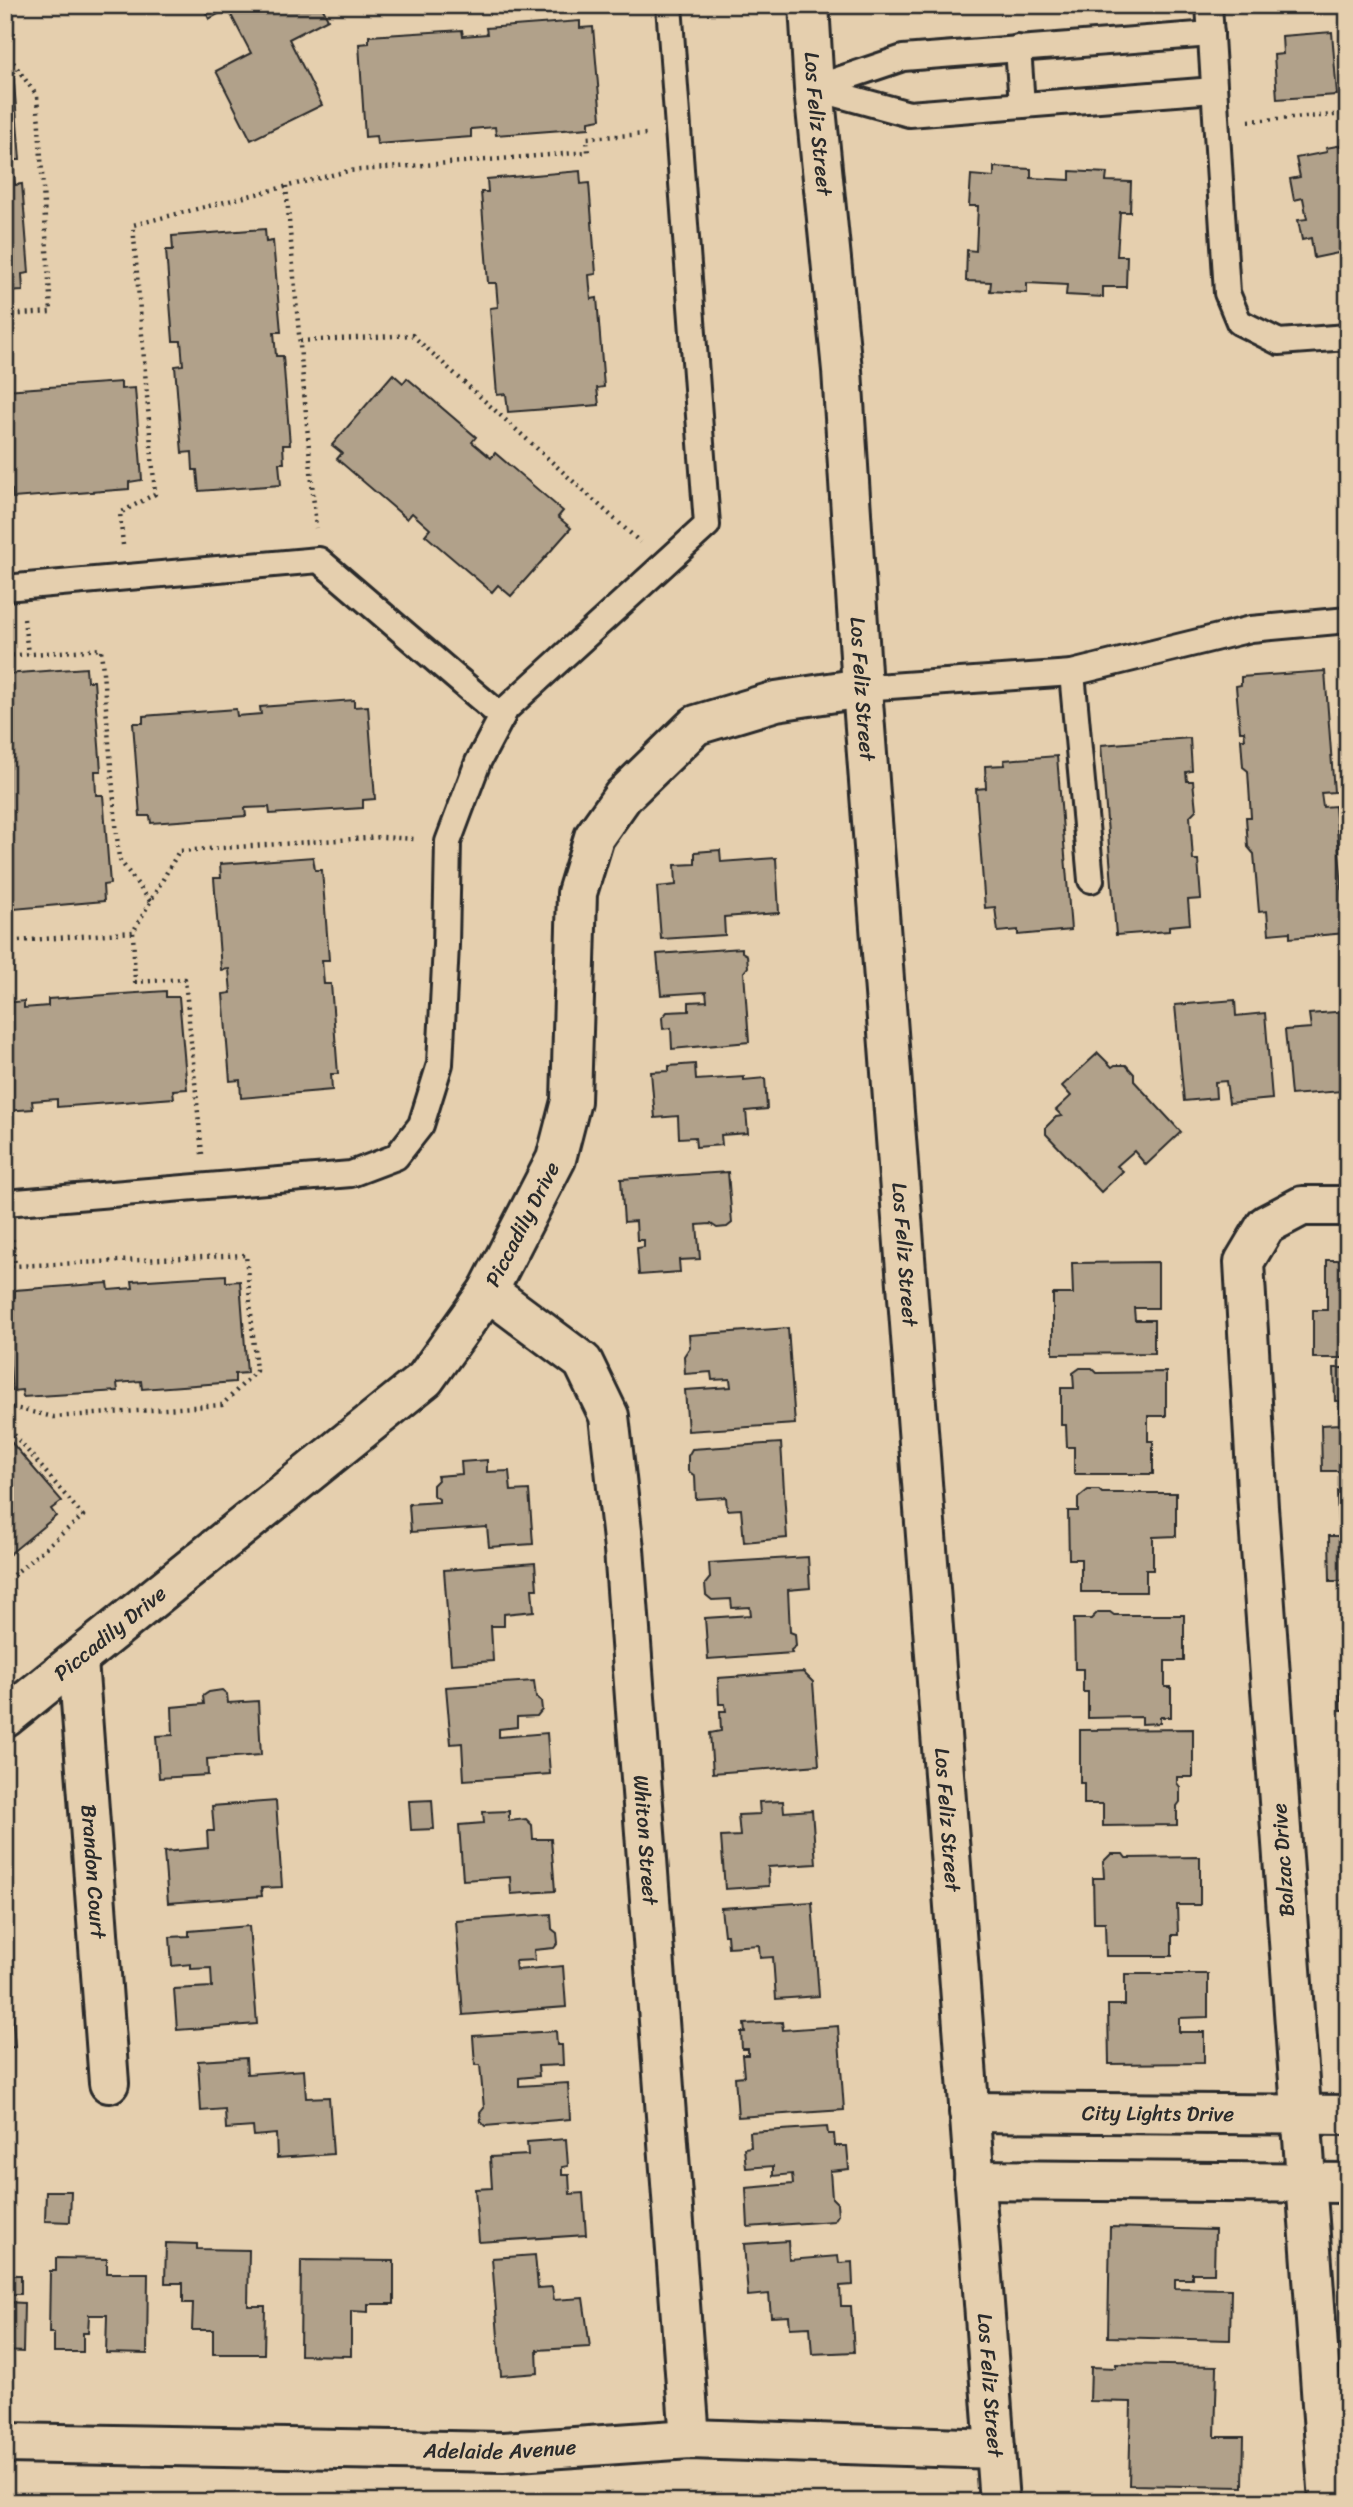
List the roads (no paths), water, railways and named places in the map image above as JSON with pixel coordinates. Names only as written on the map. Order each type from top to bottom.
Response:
[{"type":"street","name":"Los Feliz Street","points":[[809,5],[814,88],[842,370],[862,688],[999,2502]]},
{"type":"street","name":"Piccadily Drive","points":[[5,1718],[425,1379],[488,1292],[556,1158],[571,1101],[576,893],[594,837],[623,796],[696,725],[776,701],[862,688]]},
{"type":"street","name":"Balzac Drive","points":[[1329,2502],[1259,1521],[1244,1262],[1266,1225],[1302,1206],[1348,1206]]},
{"type":"street","name":"Whiton Street","points":[[488,1292],[583,1362],[609,1416],[624,1549],[690,2439]]},
{"type":"street","name":"Brandon Court","points":[[78,1660],[109,2083]]},
{"type":"street","name":"City Lights Drive","points":[[969,2112],[1348,2115]]},
{"type":"street","points":[[974,2180],[1348,2183]]},
{"type":"street","name":"Adelaide Avenue","points":[[5,2444],[503,2452],[690,2439],[996,2449]]},
{"type":"lane","points":[[5,1203],[351,1174],[396,1157],[421,1125],[440,1064],[448,842],[478,762],[506,709],[707,525],[669,5]]},
{"type":"lane","points":[[1209,5],[1227,293],[1240,322],[1279,342],[1348,337]]},
{"type":"lane","points":[[814,88],[903,58],[1211,34]]},
{"type":"lane","points":[[1018,48],[1022,105]]},
{"type":"lane","points":[[814,88],[909,114],[1214,90]]},
{"type":"lane","points":[[5,588],[319,560],[502,717]]},
{"type":"lane","points":[[862,688],[1072,673],[1251,629],[1348,620]]},
{"type":"lane","points":[[1072,673],[1091,880]]}]
